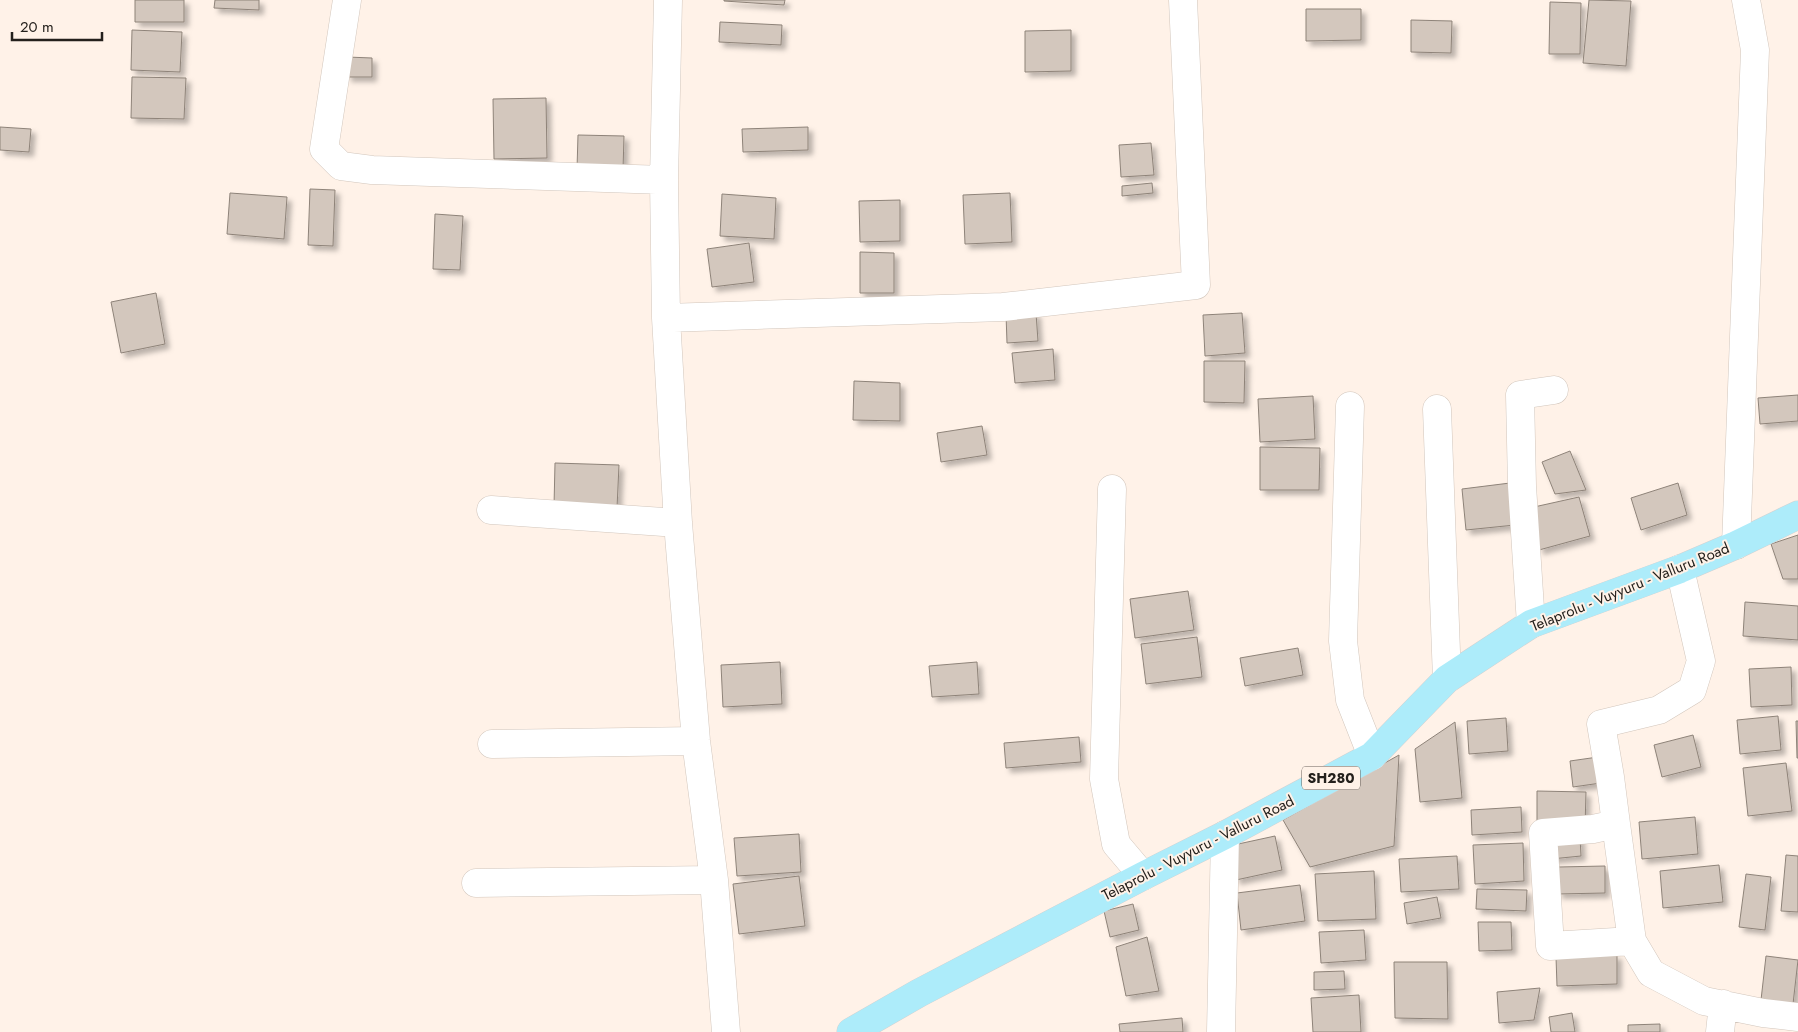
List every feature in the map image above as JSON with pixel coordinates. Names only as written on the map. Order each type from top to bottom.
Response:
[{"type":"main road","name":"Telaprolu - Vuyyuru - Valluru Road","points":[[851,1032],[920,993],[1226,835],[1372,756],[1447,679],[1531,624],[1680,569],[1798,515]]},
{"type":"street","points":[[347,0],[324,149],[341,166],[372,170],[664,180]]},
{"type":"street","points":[[668,0],[664,180],[666,318],[678,523],[696,741],[714,880],[726,1032]]},
{"type":"street","points":[[666,318],[1003,307],[1196,285],[1183,0]]},
{"type":"street","points":[[1736,545],[1755,50],[1746,0]]},
{"type":"street","points":[[1531,624],[1522,486],[1520,395],[1554,390]]},
{"type":"street","points":[[1350,406],[1342,641],[1350,700],[1372,756]]},
{"type":"street","points":[[1437,409],[1447,679]]},
{"type":"street","points":[[1112,489],[1104,779],[1116,844],[1144,876]]},
{"type":"street","points":[[492,510],[678,523]]},
{"type":"street","points":[[1680,569],[1701,661],[1692,690],[1659,710],[1601,724],[1632,941],[1651,973],[1704,1000],[1763,1013],[1798,1017]]},
{"type":"street","points":[[492,744],[696,741]]},
{"type":"street","points":[[1616,824],[1593,829],[1543,833],[1550,946],[1632,941]]},
{"type":"street","points":[[1221,1032],[1226,835]]},
{"type":"street","points":[[476,883],[714,880]]},
{"type":"street","points":[[1720,1032],[1723,1004]]},
{"type":"building","points":[[135,0],[184,0],[184,22],[135,22]]},
{"type":"building","points":[[215,0],[259,0],[259,10],[214,8]]},
{"type":"building","points":[[724,0],[785,0],[784,5]]},
{"type":"building","points":[[1589,0],[1631,1],[1626,66],[1583,63]]},
{"type":"building","points":[[1550,2],[1581,3],[1580,54],[1549,54]]},
{"type":"building","points":[[1306,9],[1361,9],[1361,40],[1306,41]]},
{"type":"building","points":[[1411,20],[1452,21],[1451,53],[1411,52]]},
{"type":"building","points":[[720,22],[782,25],[781,45],[719,42]]},
{"type":"building","points":[[132,30],[182,32],[180,72],[131,70]]},
{"type":"building","points":[[1071,30],[1071,71],[1025,72],[1025,31]]},
{"type":"building","points":[[347,57],[372,58],[372,77],[347,77]]},
{"type":"building","points":[[132,77],[186,78],[184,119],[131,118]]},
{"type":"building","points":[[546,98],[547,158],[494,159],[493,99]]},
{"type":"building","points":[[0,127],[31,129],[29,152],[0,150]]},
{"type":"building","points":[[808,127],[808,150],[743,152],[742,129]]},
{"type":"building","points":[[578,135],[624,136],[623,170],[577,169]]},
{"type":"building","points":[[1151,143],[1154,175],[1121,177],[1119,145]]},
{"type":"building","points":[[1152,183],[1153,193],[1122,196],[1122,186]]},
{"type":"building","points":[[310,189],[335,190],[333,246],[308,245]]},
{"type":"building","points":[[230,193],[287,197],[284,239],[227,234]]},
{"type":"building","points":[[1010,193],[1012,242],[965,244],[963,195]]},
{"type":"building","points":[[722,194],[776,198],[774,239],[720,236]]},
{"type":"building","points":[[900,200],[900,241],[860,242],[859,201]]},
{"type":"building","points":[[435,214],[463,216],[460,270],[433,269]]},
{"type":"building","points":[[749,243],[754,282],[712,287],[707,249]]},
{"type":"building","points":[[860,252],[894,253],[894,293],[860,293]]},
{"type":"building","points":[[156,293],[165,344],[121,353],[111,302]]},
{"type":"building","points":[[1036,313],[1038,341],[1007,343],[1006,314]]},
{"type":"building","points":[[1242,313],[1245,353],[1205,356],[1203,315]]},
{"type":"building","points":[[1053,349],[1055,380],[1015,383],[1012,353]]},
{"type":"building","points":[[1204,361],[1245,361],[1244,403],[1204,402]]},
{"type":"building","points":[[854,381],[900,383],[900,421],[853,420]]},
{"type":"building","points":[[1798,395],[1798,421],[1760,424],[1758,398]]},
{"type":"building","points":[[1313,396],[1315,439],[1260,442],[1258,399]]},
{"type":"building","points":[[982,426],[987,455],[941,462],[937,433]]},
{"type":"building","points":[[1260,447],[1320,448],[1319,490],[1260,490]]},
{"type":"building","points":[[1570,451],[1586,490],[1555,494],[1542,462]]},
{"type":"building","points":[[555,463],[619,465],[617,508],[554,506]]},
{"type":"building","points":[[1510,483],[1515,525],[1466,530],[1462,489]]},
{"type":"building","points":[[1678,483],[1687,515],[1641,530],[1631,498]]},
{"type":"building","points":[[1579,497],[1590,536],[1539,550],[1534,507]]},
{"type":"building","points":[[1798,535],[1798,579],[1783,579],[1771,544]]},
{"type":"building","points":[[1188,591],[1194,630],[1135,638],[1130,599]]},
{"type":"building","points":[[1745,602],[1798,606],[1798,640],[1743,636]]},
{"type":"building","points":[[1197,637],[1202,677],[1146,684],[1141,644]]},
{"type":"building","points":[[1298,648],[1303,675],[1245,686],[1240,658]]},
{"type":"building","points":[[780,662],[782,704],[723,707],[721,665]]},
{"type":"building","points":[[977,662],[979,694],[932,697],[929,666]]},
{"type":"building","points":[[1791,667],[1792,705],[1751,707],[1749,669]]},
{"type":"building","points":[[1778,716],[1781,750],[1740,754],[1737,720]]},
{"type":"building","points":[[1506,718],[1508,751],[1469,754],[1467,721]]},
{"type":"building","points":[[1796,721],[1798,721],[1798,758],[1797,758]]},
{"type":"building","points":[[1455,722],[1462,798],[1420,802],[1415,749]]},
{"type":"building","points":[[1693,735],[1701,767],[1662,777],[1654,745]]},
{"type":"building","points":[[1079,737],[1081,762],[1006,768],[1004,743]]},
{"type":"building","points":[[1399,755],[1394,846],[1310,867],[1283,820]]},
{"type":"building","points":[[1598,757],[1601,783],[1573,787],[1570,761]]},
{"type":"building","points":[[1786,763],[1792,811],[1748,816],[1743,768]]},
{"type":"building","points":[[1537,791],[1586,792],[1585,828],[1537,827]]},
{"type":"building","points":[[1521,807],[1522,832],[1472,835],[1471,810]]},
{"type":"building","points":[[1695,817],[1698,854],[1642,859],[1639,822]]},
{"type":"building","points":[[799,834],[801,872],[737,876],[734,838]]},
{"type":"building","points":[[1275,836],[1282,870],[1236,880],[1229,846]]},
{"type":"building","points":[[1580,837],[1581,856],[1551,859],[1550,840]]},
{"type":"building","points":[[1523,843],[1524,881],[1475,884],[1473,845]]},
{"type":"building","points":[[1786,855],[1798,856],[1798,912],[1781,911]]},
{"type":"building","points":[[1457,856],[1459,889],[1401,892],[1399,859]]},
{"type":"building","points":[[1719,865],[1723,902],[1663,908],[1660,871]]},
{"type":"building","points":[[1605,866],[1605,893],[1558,894],[1558,867]]},
{"type":"building","points":[[1374,871],[1376,919],[1318,921],[1315,874]]},
{"type":"building","points":[[1746,874],[1771,877],[1765,930],[1739,927]]},
{"type":"building","points":[[799,876],[805,926],[739,934],[733,884]]},
{"type":"building","points":[[1300,885],[1305,921],[1241,930],[1237,893]]},
{"type":"building","points":[[1477,889],[1527,890],[1526,911],[1476,909]]},
{"type":"building","points":[[1437,897],[1441,918],[1407,924],[1404,903]]},
{"type":"building","points":[[1133,904],[1139,930],[1110,937],[1104,911]]},
{"type":"building","points":[[1478,922],[1511,922],[1512,950],[1479,951]]},
{"type":"building","points":[[1364,930],[1366,960],[1321,963],[1319,932]]},
{"type":"building","points":[[1147,937],[1159,991],[1126,996],[1116,947]]},
{"type":"building","points":[[1617,955],[1617,984],[1557,986],[1556,957]]},
{"type":"building","points":[[1766,956],[1798,960],[1793,1004],[1761,1000]]},
{"type":"building","points":[[1394,962],[1447,962],[1448,1019],[1395,1018]]},
{"type":"building","points":[[1344,971],[1345,989],[1314,990],[1314,972]]},
{"type":"building","points":[[1540,988],[1534,1020],[1499,1023],[1497,992]]},
{"type":"building","points":[[1359,995],[1361,1032],[1313,1032],[1311,998]]},
{"type":"building","points":[[1572,1013],[1575,1032],[1551,1032],[1549,1017]]},
{"type":"building","points":[[1182,1018],[1183,1032],[1120,1032],[1119,1024]]},
{"type":"building","points":[[1660,1024],[1660,1032],[1628,1032],[1628,1025]]}]
